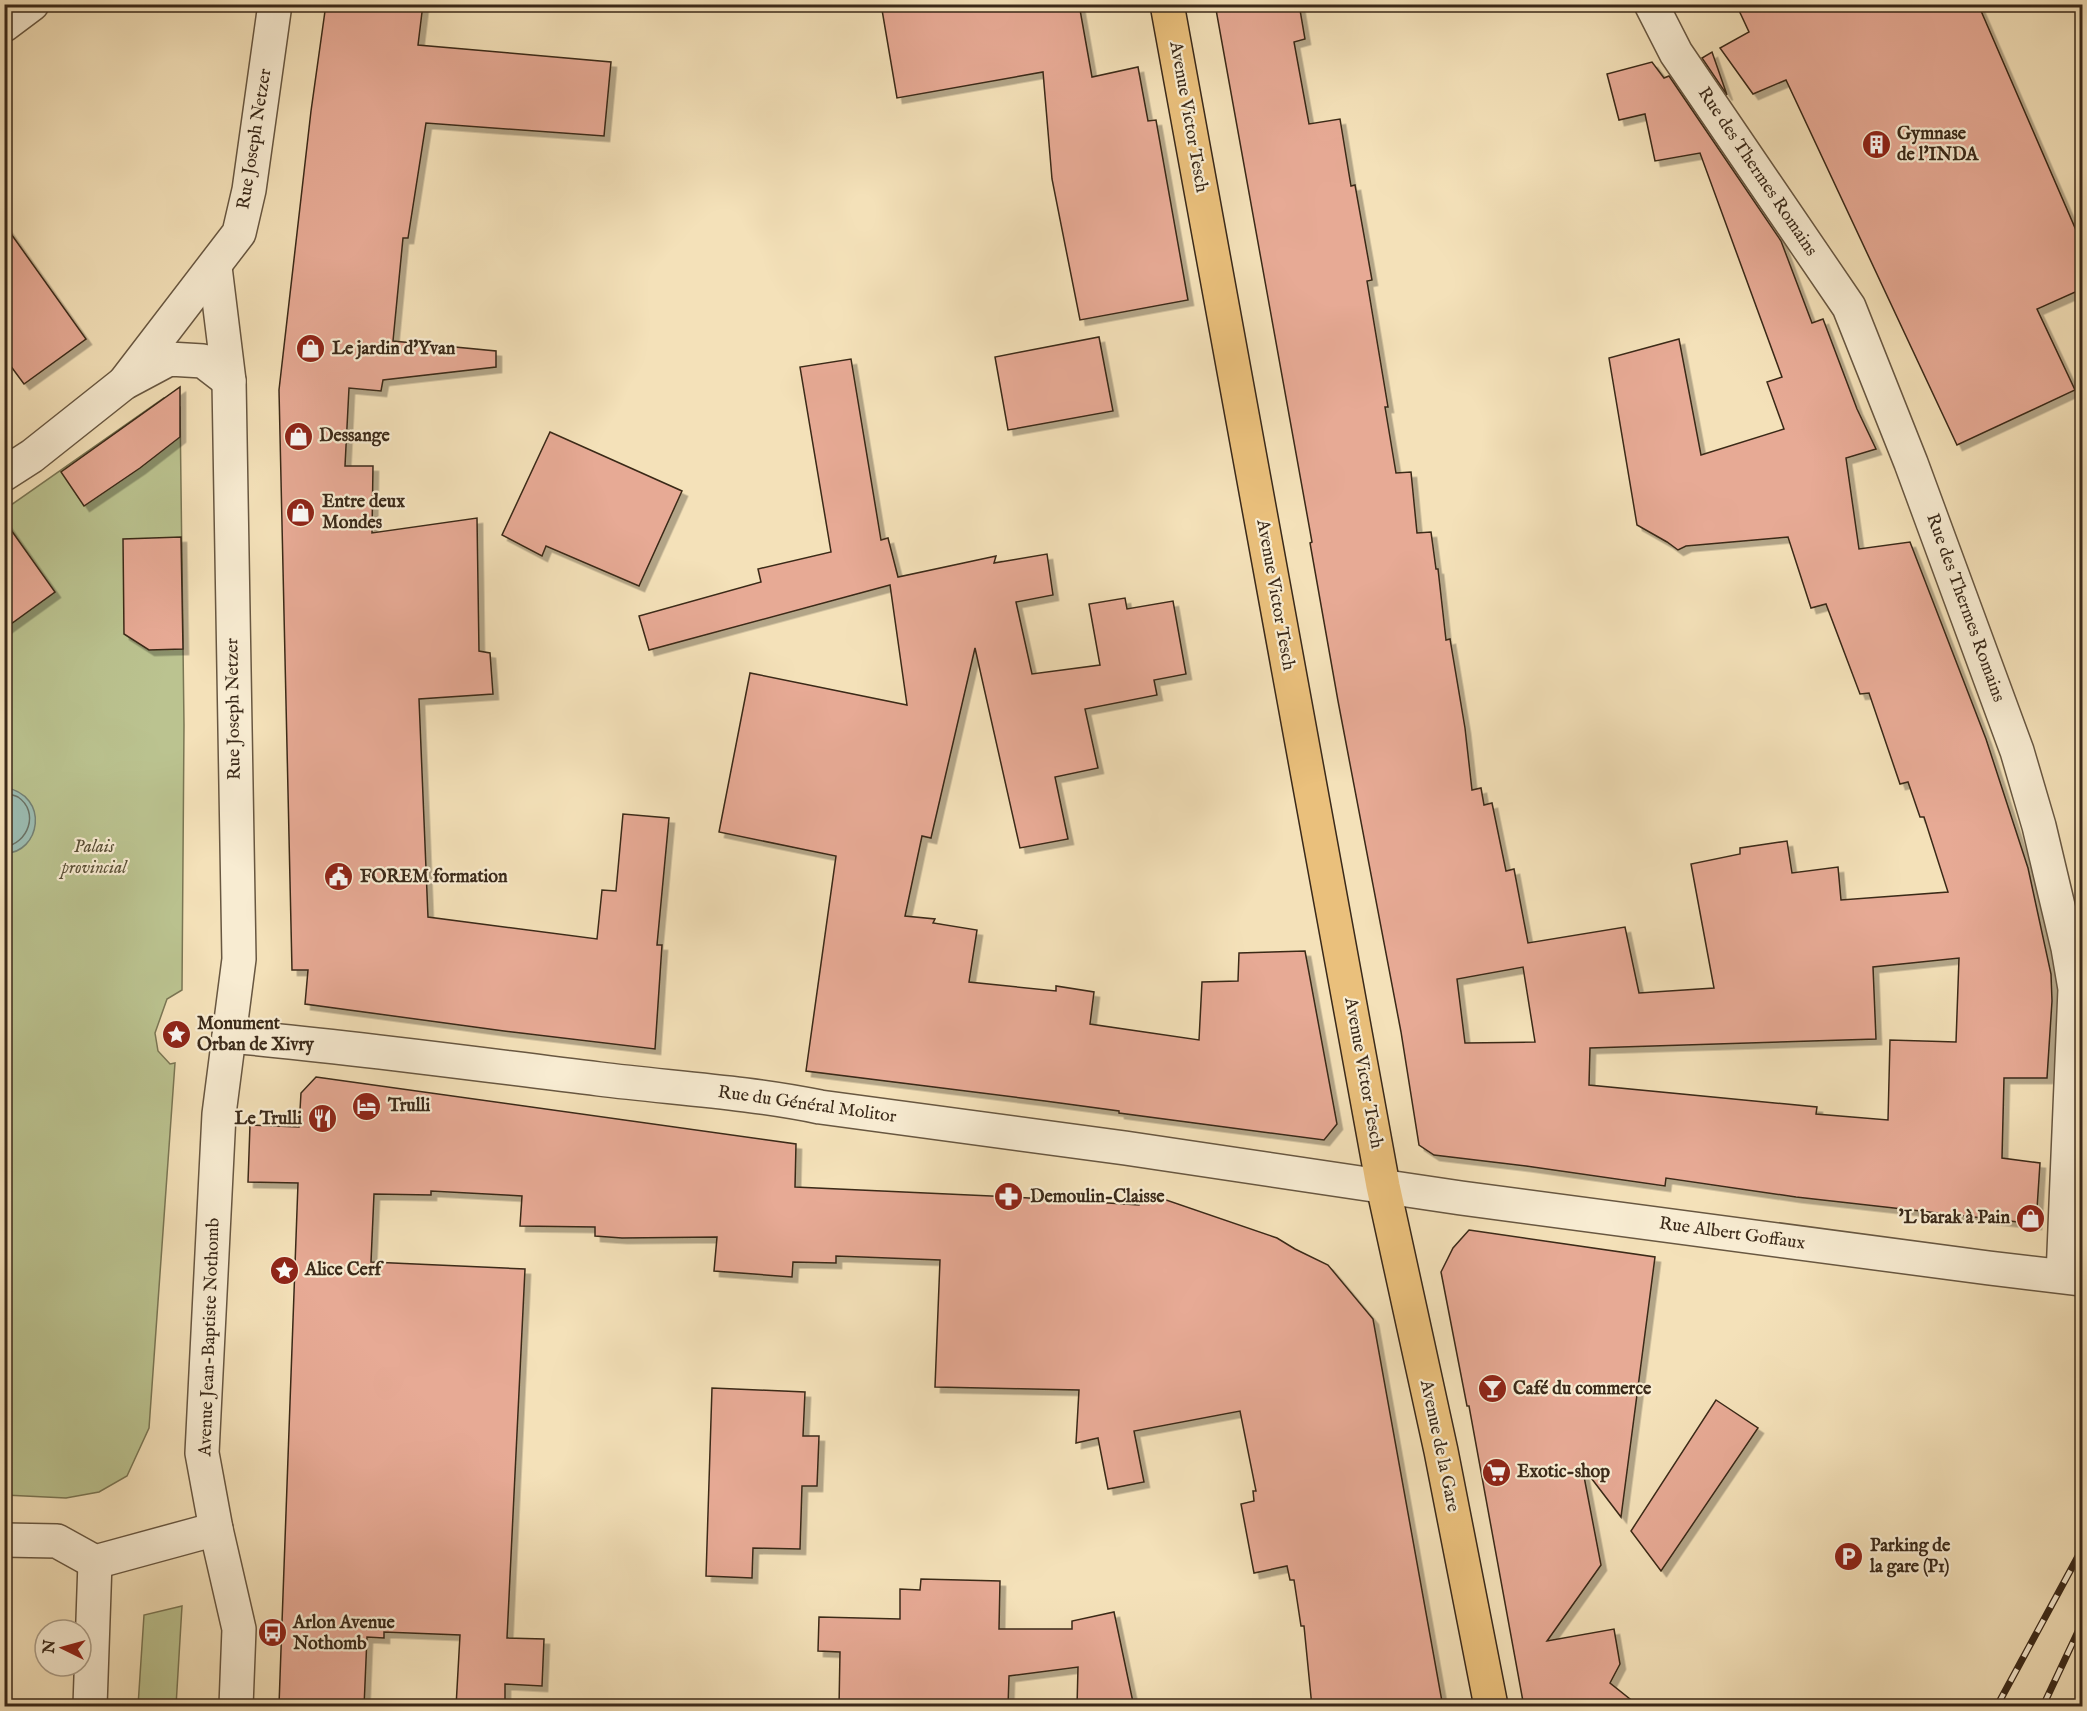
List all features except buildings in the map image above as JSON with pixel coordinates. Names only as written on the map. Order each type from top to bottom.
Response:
[{"type":"main road","name":"Avenue Victor Tesch","points":[[1167,4],[1383,1186]]},
{"type":"main road","name":"Avenue de la Gare","points":[[1383,1186],[1441,1451],[1491,1707]]},
{"type":"street","points":[[4,25],[32,4]]},
{"type":"street","name":"Rue Joseph Netzer","points":[[124,383],[239,233],[249,190],[275,4]]},
{"type":"street","name":"Rue des Thermes Romains","points":[[1651,4],[1676,53],[1849,307],[1915,474],[2017,751],[2039,826],[2068,948],[2075,989],[2068,1192],[2073,1277]]},
{"type":"street","name":"Rue Joseph Netzer","points":[[215,267],[229,381],[239,958],[229,1036]]},
{"type":"street","points":[[4,474],[32,456],[124,383],[169,359],[203,361],[229,381]]},
{"type":"street","name":"Rue du Général Molitor","points":[[229,1036],[298,1042],[663,1087],[778,1098],[820,1107],[1383,1186]]},
{"type":"street","name":"Avenue Jean-Baptiste Nothomb","points":[[229,1036],[219,1114],[202,1453],[216,1529],[239,1629],[236,1707]]},
{"type":"street","name":"Rue Albert Goffaux","points":[[1383,1186],[1989,1269],[2073,1277]]},
{"type":"street","points":[[4,1540],[57,1541],[95,1562],[216,1529]]},
{"type":"street","points":[[90,1707],[95,1562]]},
{"type":"green space","name":"Palais provincial","points":[[164,398],[180,407],[184,725],[182,990],[167,999],[155,1033],[158,1051],[170,1064],[175,1063],[149,1428],[127,1476],[99,1492],[66,1498],[5,1495],[4,510]]},
{"type":"green space","points":[[182,1606],[176,1706],[138,1706],[144,1615]]},
{"type":"water","points":[[4,787],[19,792],[29,801],[34,812],[35,824],[26,844],[17,851],[5,853]]},
{"type":"railway","points":[[1997,1706],[2082,1549]]},
{"type":"railway","points":[[2043,1706],[2082,1623]]},
{"type":"place","name":"Gymnase de l'INDA","points":[[1876,144]]},
{"type":"place","name":"Le jardin d'Yvan","points":[[311,349]]},
{"type":"place","name":"Dessange","points":[[298,436]]},
{"type":"place","name":"Entre deux Mondes","points":[[301,512]]},
{"type":"place","name":"FOREM formation","points":[[339,877]]},
{"type":"place","name":"Monument Orban de Xivry","points":[[176,1034]]},
{"type":"place","name":"Trulli","points":[[367,1106]]},
{"type":"place","name":"Le Trulli","points":[[323,1119]]},
{"type":"place","name":"Demoulin-Claisse","points":[[1009,1197]]},
{"type":"place","name":"'L barak à Pain","points":[[2031,1218]]},
{"type":"place","name":"Alice Cerf","points":[[284,1270]]},
{"type":"place","name":"Café du commerce","points":[[1492,1389]]},
{"type":"place","name":"Exotic-shop","points":[[1496,1472]]},
{"type":"place","name":"Parking de la gare (P1)","points":[[1849,1556]]},
{"type":"place","name":"Arlon Avenue Nothomb","points":[[272,1633]]}]
